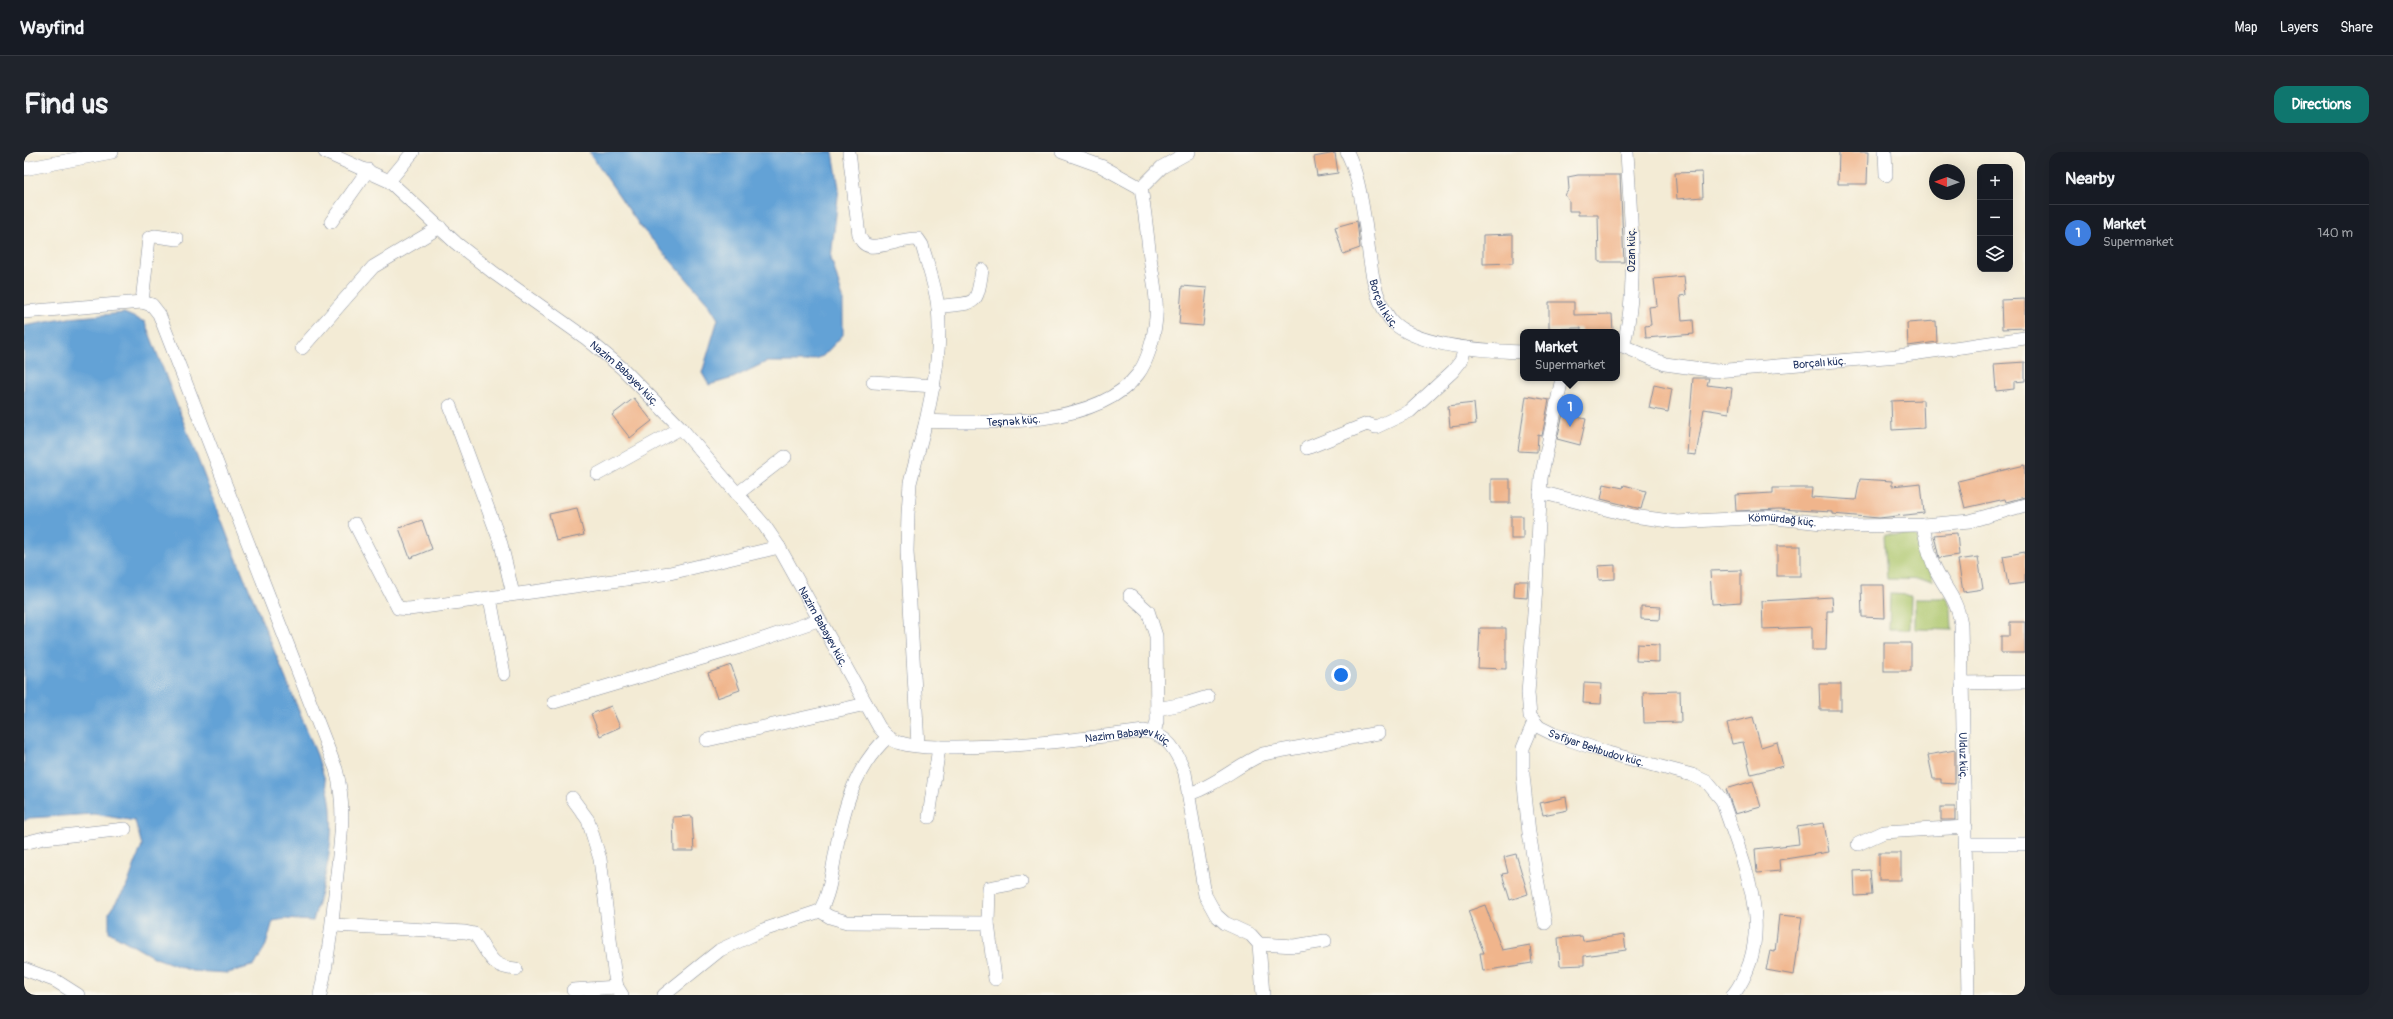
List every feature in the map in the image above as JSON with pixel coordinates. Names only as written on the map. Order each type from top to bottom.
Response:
[{"type":"street","points":[[24,168],[112,152]]},
{"type":"street","name":"Nazim Babayev küç.","points":[[325,152],[368,170],[389,181],[456,243],[494,273],[587,339],[622,368],[681,428],[764,525],[779,548],[879,727],[888,738],[901,743],[918,746],[999,746],[1062,742],[1144,732],[1154,733],[1168,741],[1178,755],[1189,794],[1205,895],[1216,915],[1226,923],[1252,935],[1259,944]]},
{"type":"street","points":[[389,181],[413,152]]},
{"type":"street","points":[[849,152],[859,235],[863,243],[870,246],[910,238],[918,239],[922,245],[938,307],[939,330],[934,386],[910,483],[908,514],[907,551],[918,746]]},
{"type":"street","points":[[1062,152],[1101,166],[1141,188],[1162,166],[1189,152]]},
{"type":"street","name":"Borçalı küç.","points":[[1347,152],[1357,178],[1374,284],[1390,319],[1400,328],[1408,332],[1465,348],[1520,352]]},
{"type":"street","name":"Ozan küç.","points":[[1620,346],[1630,314],[1631,223],[1627,152]]},
{"type":"street","points":[[1884,152],[1886,175]]},
{"type":"street","points":[[331,222],[368,170]]},
{"type":"street","name":"Teşnək küç.","points":[[926,420],[977,422],[1069,414],[1094,406],[1109,398],[1128,385],[1139,374],[1154,333],[1156,303],[1141,188]]},
{"type":"street","points":[[302,348],[373,267],[440,227]]},
{"type":"street","points":[[142,302],[149,238],[155,236],[177,239]]},
{"type":"street","points":[[938,307],[974,302],[978,297],[982,270]]},
{"type":"street","points":[[24,312],[142,302],[152,305],[159,314],[336,769],[342,793],[343,820],[332,925],[320,995]]},
{"type":"street","name":"Borçalı küç.","points":[[1620,346],[1665,364],[1716,371],[1898,356],[2025,338]]},
{"type":"street","points":[[1307,448],[1367,424],[1376,427],[1410,411],[1453,371],[1461,361],[1465,348]]},
{"type":"street","points":[[1545,923],[1529,833],[1523,775],[1523,748],[1534,722],[1528,712],[1528,693],[1536,587],[1540,492],[1543,466],[1561,381]]},
{"type":"street","points":[[873,382],[934,386]]},
{"type":"street","points":[[450,406],[501,544],[513,594]]},
{"type":"street","points":[[598,474],[681,428]]},
{"type":"street","points":[[737,494],[785,457]]},
{"type":"street","name":"Kömürdağ küç.","points":[[1540,492],[1572,502],[1658,521],[1696,522],[1766,517],[1849,526],[1923,526],[1970,521],[2025,505]]},
{"type":"street","points":[[355,524],[398,608],[409,609],[670,573],[779,548]]},
{"type":"street","name":"Ulduz küç.","points":[[1923,526],[1928,553],[1935,569],[1954,596],[1959,610],[1961,624],[1968,995]]},
{"type":"street","points":[[1130,595],[1148,611],[1155,629],[1157,709],[1154,733]]},
{"type":"street","points":[[490,598],[504,674]]},
{"type":"street","points":[[554,702],[740,647],[818,620]]},
{"type":"street","points":[[1962,683],[2025,682]]},
{"type":"street","points":[[1157,709],[1188,703],[1208,697]]},
{"type":"street","points":[[708,740],[866,704]]},
{"type":"street","name":"Səfiyar Behbudov küç.","points":[[1534,722],[1546,731],[1608,753],[1692,775],[1707,782],[1715,790],[1722,800],[1753,894],[1757,931],[1755,950],[1748,970],[1733,995]]},
{"type":"street","points":[[1189,794],[1220,781],[1247,761],[1263,754],[1378,733]]},
{"type":"street","points":[[664,995],[720,950],[763,930],[820,911],[827,900],[839,832],[847,802],[865,763],[873,750],[888,738]]},
{"type":"street","points":[[929,817],[939,747]]},
{"type":"street","points":[[572,798],[588,820],[600,859],[620,991],[573,990]]},
{"type":"street","points":[[1858,844],[1884,832],[1966,827]]},
{"type":"street","points":[[24,843],[44,838],[125,829]]},
{"type":"street","points":[[1966,844],[2025,844]]},
{"type":"street","points":[[995,979],[988,923],[988,888],[1021,882]]},
{"type":"street","points":[[820,911],[830,917],[847,922],[988,923]]},
{"type":"street","points":[[332,925],[465,932],[475,934],[495,964],[502,968],[516,969]]},
{"type":"street","points":[[1263,995],[1259,944],[1294,946],[1325,941]]},
{"type":"street","points":[[24,969],[56,981],[78,995]]},
{"type":"green space","points":[[1884,535],[1916,535],[1933,580],[1887,579]]},
{"type":"green space","points":[[1890,594],[1911,595],[1910,629],[1889,629]]},
{"type":"green space","points":[[1915,598],[1946,598],[1951,608],[1952,630],[1915,629]]},
{"type":"water","points":[[589,152],[833,152],[839,188],[831,258],[843,298],[843,335],[823,356],[805,362],[766,362],[733,378],[709,385],[702,373],[718,319],[708,303],[640,226]]},
{"type":"water","points":[[124,313],[145,322],[229,540],[317,755],[328,790],[331,807],[332,823],[329,856],[313,921],[285,919],[273,921],[266,945],[255,965],[228,973],[192,971],[153,957],[109,932],[109,912],[126,888],[142,845],[135,821],[94,814],[29,818],[24,821],[24,326],[69,318]]},
{"type":"building","points":[[1839,152],[1868,152],[1867,184],[1838,184]]},
{"type":"building","points":[[1335,153],[1338,173],[1317,176],[1314,157]]},
{"type":"building","points":[[1702,172],[1703,197],[1677,199],[1675,173]]},
{"type":"building","points":[[1578,175],[1620,175],[1624,262],[1599,262],[1598,215],[1578,215],[1578,211],[1569,211],[1569,201],[1565,195],[1569,189],[1568,177]]},
{"type":"building","points":[[1357,221],[1360,248],[1343,254],[1335,227]]},
{"type":"building","points":[[1513,234],[1513,263],[1483,264],[1483,235]]},
{"type":"building","points":[[1684,276],[1686,295],[1680,296],[1682,321],[1693,320],[1694,334],[1646,338],[1645,326],[1651,325],[1649,307],[1657,306],[1654,279]]},
{"type":"building","points":[[1182,286],[1207,288],[1203,326],[1179,324]]},
{"type":"building","points":[[2025,299],[2025,328],[2002,329],[2001,300]]},
{"type":"building","points":[[1549,302],[1574,302],[1574,315],[1612,314],[1613,329],[1549,329]]},
{"type":"building","points":[[1936,321],[1937,342],[1908,346],[1907,323]]},
{"type":"building","points":[[2025,362],[2025,381],[2014,382],[2014,389],[1996,391],[1994,364]]},
{"type":"building","points":[[1693,378],[1709,378],[1707,385],[1732,388],[1729,413],[1704,409],[1696,455],[1687,454]]},
{"type":"building","points":[[1654,385],[1672,389],[1668,412],[1649,408]]},
{"type":"building","points":[[1526,396],[1549,400],[1542,436],[1538,435],[1537,452],[1518,451]]},
{"type":"building","points":[[634,398],[652,421],[630,438],[612,415]]},
{"type":"building","points":[[1923,400],[1924,428],[1892,430],[1891,401]]},
{"type":"building","points":[[1474,403],[1476,424],[1450,427],[1448,406]]},
{"type":"building","points":[[1563,414],[1586,419],[1580,445],[1557,439]]},
{"type":"building","points":[[2025,465],[2025,497],[2006,502],[2005,499],[1965,508],[1958,481]]},
{"type":"building","points":[[1491,479],[1510,479],[1510,503],[1491,503]]},
{"type":"building","points":[[1860,479],[1892,481],[1892,486],[1921,483],[1924,513],[1879,518],[1832,514],[1832,512],[1779,509],[1736,511],[1735,495],[1773,493],[1773,488],[1812,488],[1811,497],[1856,500]]},
{"type":"building","points":[[1604,484],[1623,488],[1624,485],[1646,491],[1641,509],[1601,499]]},
{"type":"building","points":[[577,508],[584,535],[556,541],[549,514]]},
{"type":"building","points":[[1511,516],[1523,516],[1523,539],[1511,539]]},
{"type":"building","points":[[422,520],[432,549],[410,558],[399,528]]},
{"type":"building","points":[[1957,533],[1959,555],[1939,558],[1934,535]]},
{"type":"building","points":[[1777,546],[1801,546],[1801,576],[1777,576]]},
{"type":"building","points":[[2025,552],[2025,583],[2008,585],[2003,556]]},
{"type":"building","points":[[1978,557],[1983,589],[1963,592],[1958,560]]},
{"type":"building","points":[[1615,565],[1615,579],[1599,580],[1598,566]]},
{"type":"building","points":[[1741,570],[1741,602],[1712,604],[1710,571]]},
{"type":"building","points":[[1515,581],[1528,581],[1527,598],[1514,597]]},
{"type":"building","points":[[1861,585],[1884,585],[1885,618],[1862,617]]},
{"type":"building","points":[[1832,597],[1833,611],[1827,611],[1826,650],[1812,650],[1812,627],[1763,629],[1762,601]]},
{"type":"building","points":[[1641,606],[1661,607],[1660,620],[1641,619]]},
{"type":"building","points":[[2010,622],[2025,622],[2025,653],[2001,653],[2001,636],[2010,636]]},
{"type":"building","points":[[1480,628],[1506,628],[1506,669],[1478,668]]},
{"type":"building","points":[[1884,643],[1911,643],[1911,671],[1884,671]]},
{"type":"building","points":[[1637,644],[1659,645],[1659,662],[1636,661]]},
{"type":"building","points":[[731,665],[740,690],[717,698],[708,673]]},
{"type":"building","points":[[1584,683],[1602,684],[1601,704],[1583,703]]},
{"type":"building","points":[[1819,684],[1841,684],[1841,710],[1820,710]]},
{"type":"building","points":[[1680,691],[1681,722],[1644,723],[1643,692]]},
{"type":"building","points":[[611,706],[620,727],[600,736],[591,714]]},
{"type":"building","points":[[1753,717],[1761,747],[1777,742],[1783,766],[1751,774],[1743,742],[1732,744],[1727,723]]},
{"type":"building","points":[[1955,750],[1955,784],[1941,783],[1941,779],[1933,779],[1928,755]]},
{"type":"building","points":[[1753,781],[1761,807],[1735,814],[1726,789]]},
{"type":"building","points":[[1566,797],[1568,810],[1543,815],[1540,803]]},
{"type":"building","points":[[1941,807],[1955,807],[1955,820],[1941,820]]},
{"type":"building","points":[[692,816],[694,851],[674,851],[673,817]]},
{"type":"building","points":[[1824,823],[1829,852],[1779,860],[1780,871],[1757,873],[1755,849],[1799,844],[1797,827]]},
{"type":"building","points":[[1879,853],[1901,853],[1901,880],[1879,880]]},
{"type":"building","points":[[1516,854],[1528,894],[1510,900],[1502,874],[1508,873],[1504,857]]},
{"type":"building","points":[[1870,870],[1872,895],[1855,896],[1854,871]]},
{"type":"building","points":[[1485,905],[1502,950],[1530,945],[1532,963],[1483,971],[1480,953],[1484,953],[1468,911]]},
{"type":"building","points":[[1779,915],[1802,917],[1794,975],[1766,970],[1770,951],[1775,952]]},
{"type":"building","points":[[1624,935],[1626,950],[1584,956],[1584,965],[1560,966],[1558,938],[1582,936],[1583,941]]},
{"type":"place","name":"Market","points":[[1570,427]]}]
